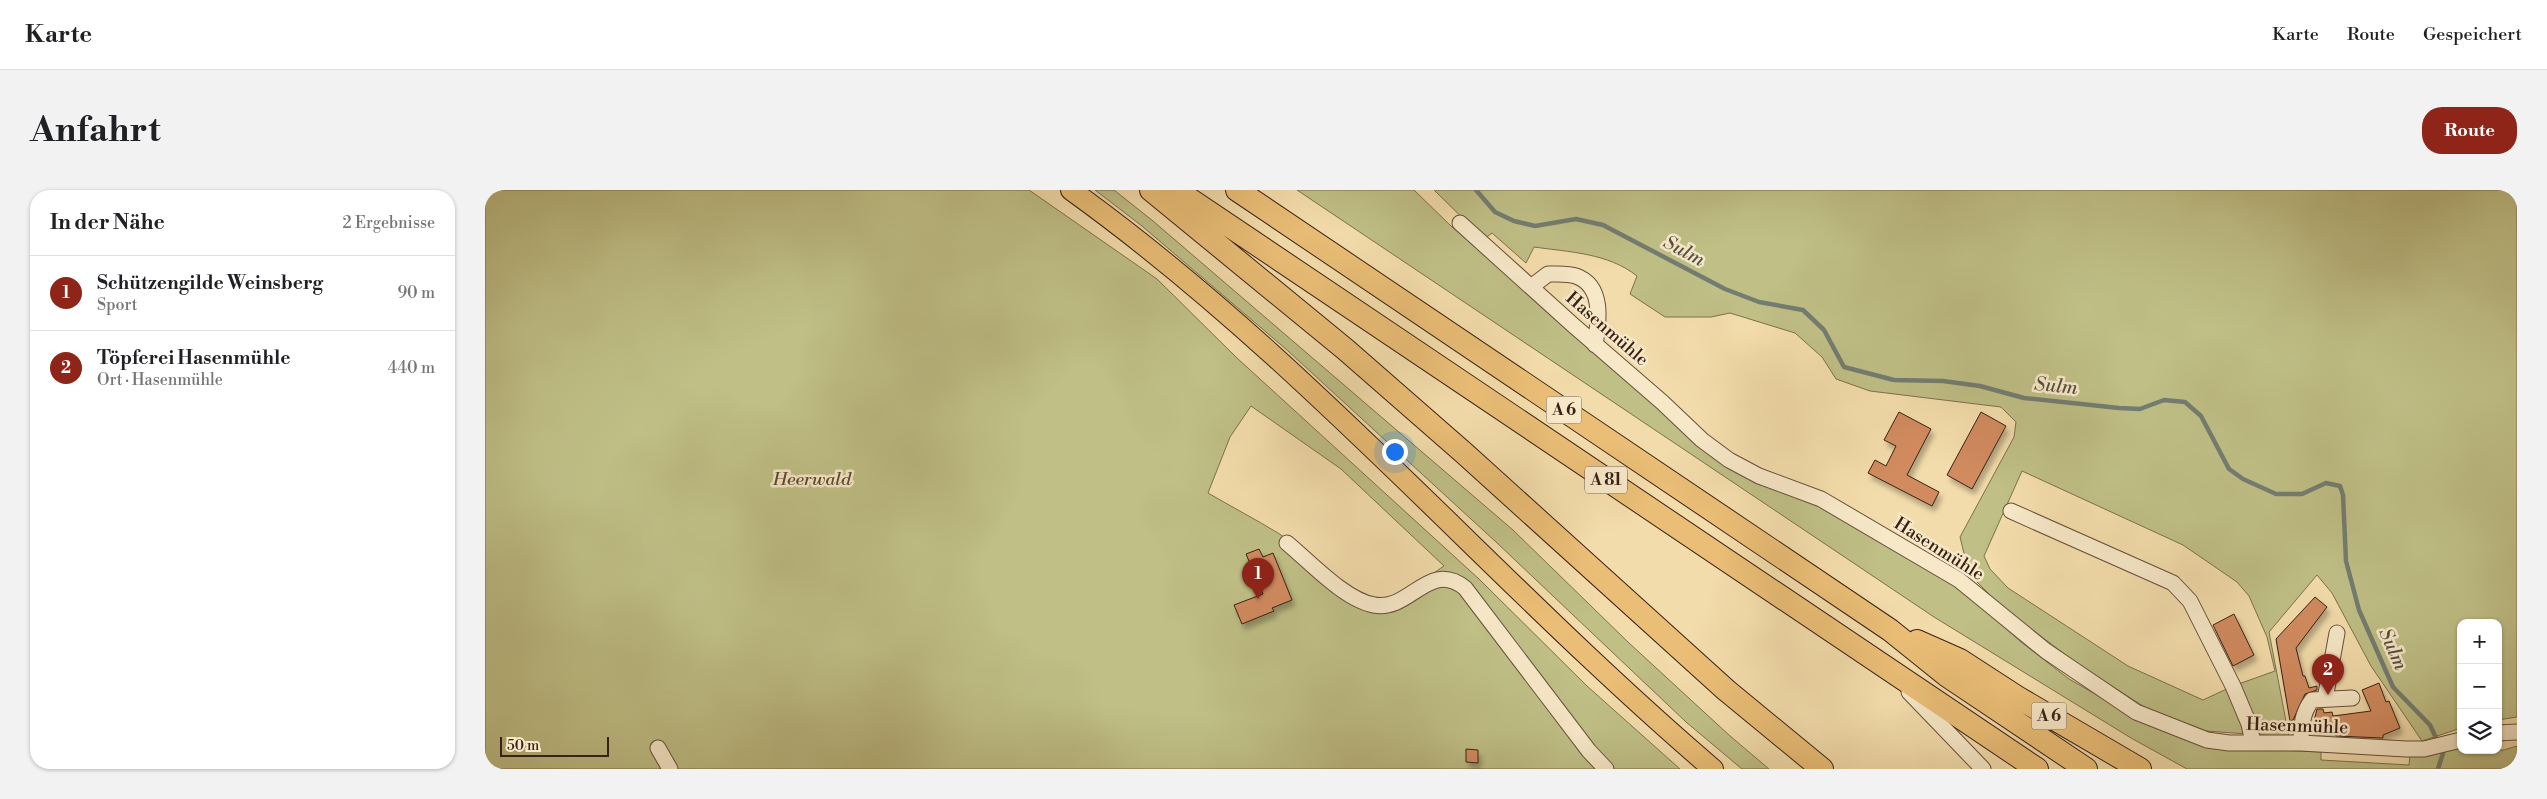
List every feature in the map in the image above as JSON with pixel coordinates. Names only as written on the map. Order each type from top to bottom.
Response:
[{"type":"highway","points":[[1151,190],[1345,349],[1464,453],[1726,690],[1822,769]]},
{"type":"highway","name":"A 81","points":[[1176,190],[2037,769]]},
{"type":"highway","name":"A 6","points":[[1237,190],[1890,630],[1960,660],[2017,697],[2140,769]]},
{"type":"highway","points":[[1890,630],[1945,674],[2086,769]]},
{"type":"main road","points":[[1071,190],[1214,303],[1321,399],[1580,650],[1713,769]]},
{"type":"street","name":"Hasenmühle","points":[[1460,223],[1595,345],[1663,402],[1702,440],[1729,460],[1759,476],[1821,499],[1959,580],[2046,651],[2135,712],[2207,740],[2406,749],[2428,748],[2456,741]]},
{"type":"street","points":[[1531,286],[1548,274],[1574,275],[1588,282],[1596,296],[1599,317],[1595,345]]},
{"type":"street","points":[[2011,511],[2173,583],[2190,601],[2233,686],[2249,724],[2253,743]]},
{"type":"street","points":[[1287,543],[1354,598],[1376,606],[1388,606],[1440,579],[1456,581],[1465,588],[1589,751],[1605,769]]},
{"type":"street","points":[[2325,699],[2337,633]]},
{"type":"street","points":[[1887,669],[1983,769]]},
{"type":"street","points":[[2301,744],[2301,728],[2305,709],[2312,700],[2352,698]]},
{"type":"street","points":[[2502,733],[2517,732]]},
{"type":"street","points":[[657,748],[670,769]]},
{"type":"green space","name":"Heerwald","points":[[485,190],[1029,190],[1157,279],[1237,358],[1479,579],[1587,686],[1680,769],[485,769]],"holes":[[[1251,406],[1341,469],[1444,566],[1400,594],[1384,599],[1373,598],[1330,573],[1278,533],[1208,493],[1230,437]]]},
{"type":"green space","points":[[1095,190],[1114,190],[1153,221],[1513,530],[1629,643],[1769,769],[1742,769],[1686,722],[1496,542],[1287,350],[1142,226]]},
{"type":"green space","points":[[1297,190],[1414,190],[1451,226],[1654,402],[1705,451],[1820,506],[1954,583],[2021,642],[2069,679],[2151,726],[2191,741],[2230,748],[2321,752],[2321,760],[2409,765],[2410,756],[2457,747],[2457,754],[2502,754],[2502,750],[2517,746],[2517,769],[2187,769],[2131,738],[1934,617]]},
{"type":"green space","points":[[1434,190],[2517,190],[2517,717],[2502,719],[2502,619],[2457,619],[2457,729],[2422,741],[2371,666],[2332,593],[2317,575],[2269,632],[2289,737],[2206,731],[2146,708],[2078,664],[2003,608],[1969,574],[1960,537],[2014,437],[2016,422],[2001,407],[1870,391],[1836,379],[1822,357],[1795,333],[1730,313],[1711,317],[1665,317],[1630,294],[1637,276],[1614,262],[1574,252],[1534,247],[1526,263],[1492,233],[1484,239]],"holes":[[[2022,471],[2183,545],[2237,582],[2249,596],[2267,637],[2275,671],[2233,686],[2203,700],[2128,666],[2008,588],[1990,569],[1984,556]]]},
{"type":"building","points":[[1899,412],[1931,429],[1907,475],[1939,492],[1932,506],[1868,473],[1875,460],[1886,466],[1896,446],[1884,440]]},
{"type":"building","points":[[1981,412],[2006,426],[1972,489],[1947,475]]},
{"type":"building","points":[[1259,549],[1263,557],[1273,553],[1292,600],[1272,608],[1274,611],[1242,624],[1234,605],[1263,594],[1246,554]]},
{"type":"building","points":[[2315,597],[2327,607],[2296,648],[2303,676],[2305,676],[2309,688],[2317,686],[2317,690],[2305,694],[2293,720],[2290,721],[2276,639]]},
{"type":"building","points":[[2234,614],[2254,655],[2233,666],[2213,625]]},
{"type":"building","points":[[2379,683],[2386,702],[2389,701],[2400,728],[2383,735],[2383,738],[2336,736],[2335,730],[2311,733],[2317,709],[2323,709],[2324,713],[2332,712],[2333,716],[2371,711],[2362,690]]},
{"type":"building","points":[[1466,749],[1478,750],[1478,763],[1466,762]]},
{"type":"waterway","name":"Sulm","points":[[1476,190],[1495,212],[1514,221],[1535,226],[1576,219],[1603,225],[1725,289],[1759,302],[1803,310],[1824,330],[1844,367],[1894,380],[1943,381],[1980,386],[2024,398],[2119,408],[2140,409],[2164,400],[2185,402],[2201,416],[2229,469],[2243,479],[2276,494],[2302,494],[2326,483],[2340,486],[2343,495],[2346,561],[2359,610],[2393,687],[2430,725],[2443,753],[2438,769]]},
{"type":"place","name":"Schützengilde Weinsberg","points":[[1258,599]]},
{"type":"place","name":"Töpferei Hasenmühle","points":[[2328,695]]}]
